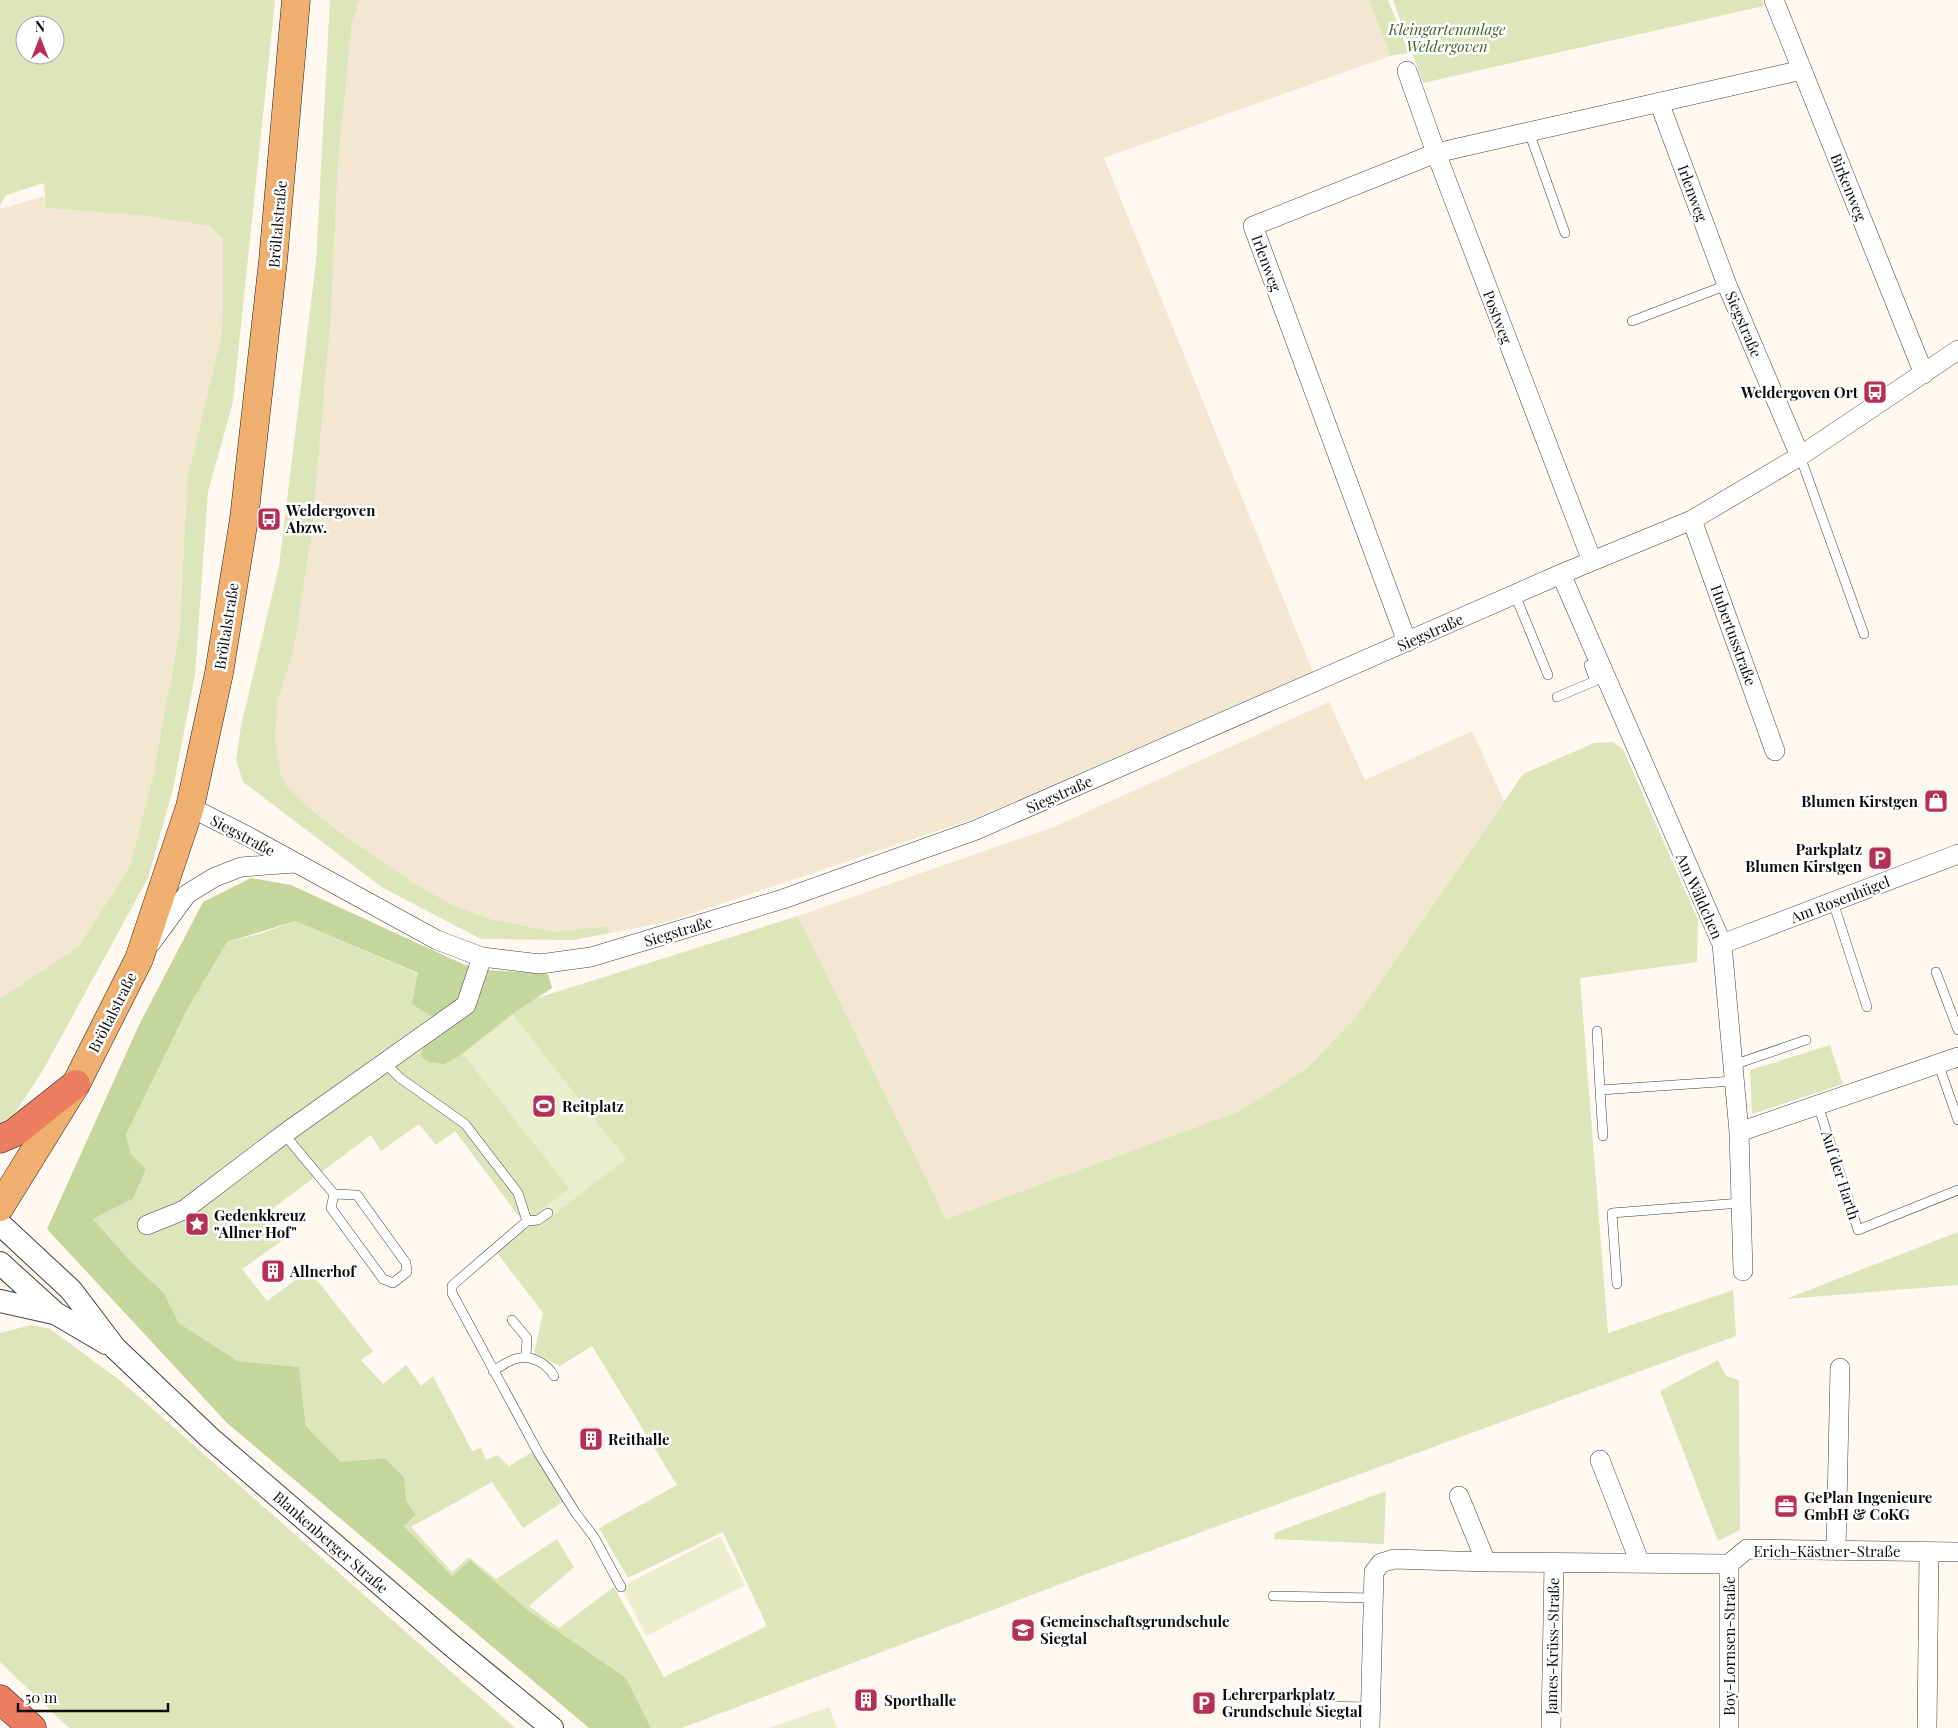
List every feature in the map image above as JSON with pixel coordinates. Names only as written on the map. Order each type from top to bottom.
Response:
[{"type":"highway","points":[[0,1139],[14,1133],[76,1084]]},
{"type":"highway","points":[[0,1699],[32,1728]]},
{"type":"main road","name":"Bröltalstraße","points":[[0,1207],[76,1084],[139,959],[190,807],[219,673],[244,518],[274,261],[296,0]]},
{"type":"street","name":"Birkenweg","points":[[1774,0],[1924,374]]},
{"type":"street","name":"Irlenweg","points":[[1408,642],[1254,226],[1436,154],[1802,70]]},
{"type":"street","name":"Postweg","points":[[1407,71],[1436,154],[1592,561]]},
{"type":"street","name":"Irlenweg","points":[[1659,102],[1727,285]]},
{"type":"street","name":"Siegstraße","points":[[1727,285],[1800,456]]},
{"type":"street","name":"Siegstraße","points":[[190,807],[249,837],[436,940],[482,958],[540,964],[591,957],[783,899],[976,830],[1561,574],[1692,520],[1800,456],[1958,350]]},
{"type":"street","name":"Hubertusstraße","points":[[1692,520],[1775,751]]},
{"type":"street","name":"Am Wäldchen","points":[[1561,574],[1722,944],[1739,1132],[1743,1271]]},
{"type":"street","name":"Am Rosenhügel","points":[[1722,944],[1958,854]]},
{"type":"street","name":"Siegstraße","points":[[139,959],[187,894],[215,877],[241,867],[295,863]]},
{"type":"street","points":[[147,1225],[184,1210],[284,1134],[466,1005],[482,958]]},
{"type":"street","points":[[1739,1132],[1958,1057]]},
{"type":"street","name":"Blankenberger Straße","points":[[0,1224],[70,1290],[116,1348],[210,1438],[450,1644],[552,1728]]},
{"type":"street","name":"Blankenberger Straße","points":[[0,1263],[55,1313],[116,1348]]},
{"type":"street","points":[[0,1302],[55,1313]]},
{"type":"street","points":[[1836,1551],[1840,1368]]},
{"type":"street","points":[[1600,1460],[1640,1563]]},
{"type":"street","points":[[1459,1496],[1486,1562]]},
{"type":"street","name":"Erich-Kästner-Straße","points":[[1729,1564],[1747,1549],[1958,1552]]},
{"type":"street","points":[[1927,1728],[1929,1552]]},
{"type":"street","points":[[1370,1728],[1372,1598],[1374,1572],[1381,1563],[1394,1560],[1729,1564]]},
{"type":"street","name":"James-Krüss-Straße","points":[[1551,1728],[1554,1563]]},
{"type":"street","name":"Boy-Lornsen-Straße","points":[[1729,1564],[1729,1728]]},
{"type":"lane","points":[[1530,132],[1565,233]]},
{"type":"lane","name":"Siegstraße","points":[[1632,321],[1727,285]]},
{"type":"lane","points":[[1800,456],[1864,634]]},
{"type":"lane","points":[[1515,595],[1548,674]]},
{"type":"lane","points":[[1557,697],[1595,681],[1588,665],[1598,661]]},
{"type":"lane","points":[[1832,902],[1867,1007]]},
{"type":"lane","points":[[1936,972],[1958,1030]]},
{"type":"lane","points":[[1597,1031],[1603,1136]]},
{"type":"lane","points":[[1600,1090],[1734,1073],[1806,1040]]},
{"type":"lane","points":[[384,1062],[400,1078],[465,1124],[518,1193],[527,1221]]},
{"type":"lane","points":[[1938,1063],[1958,1120]]},
{"type":"lane","name":"Auf der Harth","points":[[1818,1105],[1858,1230],[1958,1190]]},
{"type":"lane","points":[[284,1134],[334,1194],[357,1195],[406,1264],[407,1272],[393,1283],[383,1278],[331,1208],[334,1194]]},
{"type":"lane","points":[[1616,1284],[1612,1213],[1742,1203]]},
{"type":"lane","points":[[548,1213],[538,1220],[527,1221],[454,1282],[451,1289],[493,1371],[539,1454],[594,1537],[621,1587]]},
{"type":"lane","points":[[512,1320],[527,1338],[526,1357]]},
{"type":"lane","points":[[493,1371],[514,1359],[526,1357],[550,1368],[554,1376]]},
{"type":"lane","points":[[1273,1596],[1372,1598]]},
{"type":"lane","points":[[1314,1706],[1371,1707]]},
{"type":"shaded area","points":[[360,0],[1369,0],[1390,56],[1104,158],[1313,672],[976,818],[667,922],[610,933],[606,926],[556,932],[494,920],[457,907],[383,864],[308,807],[286,785],[281,774],[275,736],[278,702],[294,648],[312,533],[331,316],[338,164],[352,23]]},
{"type":"shaded area","points":[[45,196],[46,208],[148,216],[211,226],[223,239],[222,333],[187,480],[180,629],[152,781],[129,869],[78,947],[6,995],[0,997],[0,209]]},
{"type":"shaded area","points":[[1329,702],[1365,780],[1472,731],[1504,801],[1356,1017],[1307,1068],[1240,1111],[946,1219],[798,916],[1056,826]]},
{"type":"green space","points":[[0,0],[275,0],[233,402],[208,492],[195,675],[173,789],[148,878],[42,1072],[13,1116],[0,1124],[0,997],[6,995],[78,947],[129,869],[152,781],[180,629],[187,480],[222,333],[223,239],[210,226],[148,216],[46,208],[44,183],[6,195],[0,205]]},
{"type":"green space","points":[[330,0],[360,0],[352,23],[338,164],[331,316],[312,533],[294,648],[278,702],[275,736],[281,774],[286,785],[308,807],[352,841],[413,883],[457,907],[494,920],[556,932],[606,926],[610,933],[573,940],[481,939],[383,888],[243,782],[236,760],[241,726],[279,566],[316,262]]},
{"type":"green space","points":[[1369,0],[1388,0],[1409,53],[1390,56]]},
{"type":"green space","name":"Kleingartenanlage Weldergoven","points":[[1393,0],[1762,0],[1764,6],[1423,83]]},
{"type":"green space","points":[[1613,742],[1623,749],[1698,920],[1697,962],[1580,978],[1608,1333],[1733,1290],[1736,1336],[1079,1577],[682,1728],[651,1728],[626,1678],[529,1611],[470,1560],[452,1576],[404,1526],[416,1515],[384,1458],[341,1462],[306,1426],[299,1367],[238,1361],[179,1323],[164,1293],[132,1263],[93,1219],[133,1199],[146,1169],[131,1154],[126,1135],[187,1010],[227,942],[259,934],[295,921],[512,1014],[534,999],[798,916],[946,1219],[1240,1111],[1307,1068],[1356,1017],[1523,774],[1594,743]],"holes":[[[419,1124],[436,1145],[455,1131],[523,1222],[492,1246],[543,1313],[534,1353],[560,1366],[592,1346],[677,1485],[599,1528],[628,1578],[723,1532],[767,1626],[664,1677],[614,1587],[559,1628],[529,1606],[574,1567],[557,1539],[496,1579],[469,1557],[452,1572],[411,1527],[492,1482],[523,1528],[563,1502],[534,1451],[509,1466],[497,1455],[486,1460],[481,1448],[472,1451],[433,1376],[421,1386],[406,1365],[383,1384],[361,1360],[373,1351],[309,1270],[267,1301],[242,1269],[286,1238],[263,1216],[371,1135],[381,1151]]]},
{"type":"green space","points":[[251,878],[291,885],[465,965],[488,970],[548,974],[552,988],[512,1014],[459,1056],[444,1064],[429,1062],[421,1057],[423,1045],[453,1019],[429,1015],[412,1004],[418,973],[295,921],[227,942],[187,1010],[126,1135],[131,1154],[146,1169],[133,1199],[93,1219],[132,1263],[164,1293],[179,1323],[238,1361],[299,1367],[306,1426],[341,1462],[384,1458],[404,1477],[406,1500],[416,1515],[404,1526],[452,1576],[470,1560],[529,1611],[626,1678],[651,1728],[589,1728],[227,1423],[47,1229],[139,1025],[203,902]]},
{"type":"green space","name":"Reitplatz","points":[[513,1015],[626,1159],[551,1217],[544,1208],[569,1188],[463,1054]]},
{"type":"green space","points":[[1830,1045],[1843,1084],[1752,1114],[1750,1070]]},
{"type":"green space","points":[[1958,1232],[1958,1285],[1786,1299]]},
{"type":"green space","points":[[31,1325],[50,1329],[121,1381],[515,1728],[69,1728],[0,1662],[0,1333]]},
{"type":"green space","points":[[1718,1360],[1726,1376],[1739,1380],[1740,1530],[1718,1541],[1660,1391]]},
{"type":"green space","points":[[1386,1491],[1384,1544],[1274,1539],[1274,1533]]},
{"type":"green space","points":[[720,1536],[745,1585],[646,1636],[621,1587]]},
{"type":"green space","points":[[829,1707],[837,1728],[769,1728]]},
{"type":"place","name":"Weldergoven Ort","points":[[1875,392]]},
{"type":"place","name":"Weldergoven Abzw.","points":[[269,519]]},
{"type":"place","name":"Blumen Kirstgen","points":[[1936,801]]},
{"type":"place","name":"Parkplatz Blumen Kirstgen","points":[[1880,858]]},
{"type":"place","name":"Reitplatz","points":[[544,1106]]},
{"type":"place","name":"Gedenkkreuz \"Allner Hof\"","points":[[197,1224]]},
{"type":"place","name":"Allnerhof","points":[[273,1271]]},
{"type":"place","name":"Reithalle","points":[[591,1439]]},
{"type":"place","name":"GePlan Ingenieure GmbH & CoKG","points":[[1786,1506]]},
{"type":"place","name":"Gemeinschaftsgrundschule Siegtal","points":[[1023,1630]]},
{"type":"place","name":"Sporthalle","points":[[866,1700]]},
{"type":"place","name":"Lehrerparkplatz Grundschule Siegtal","points":[[1204,1703]]}]
